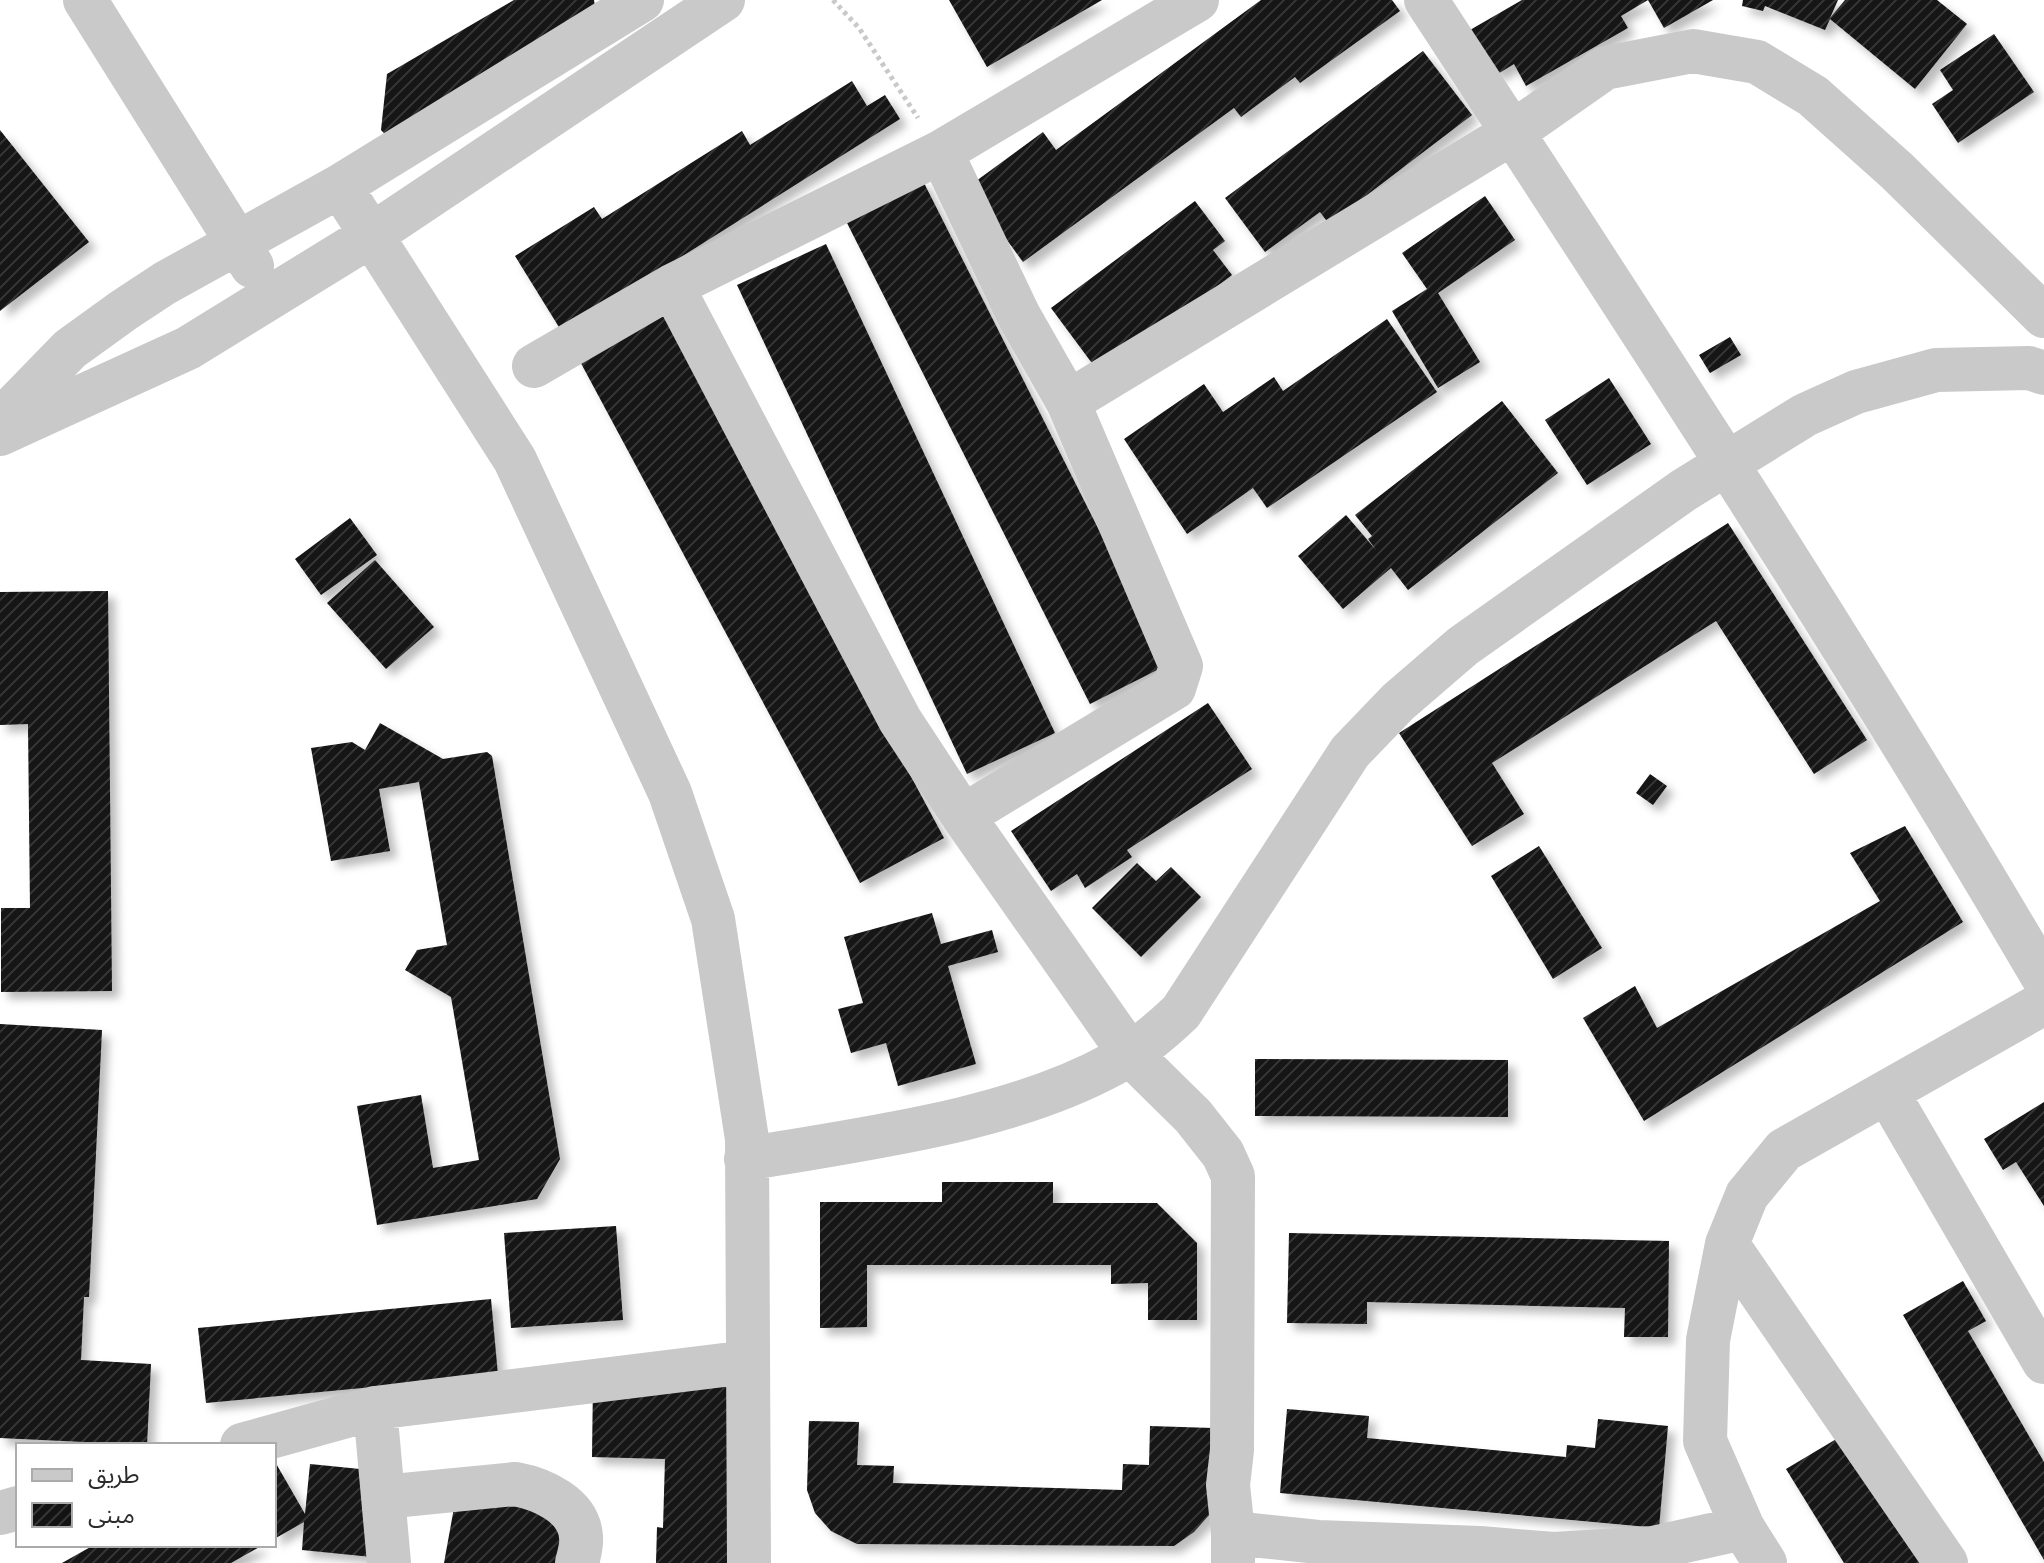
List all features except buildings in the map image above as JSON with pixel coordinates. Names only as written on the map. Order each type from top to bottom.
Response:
[{"type":"street","points":[[85,0],[270,295]]},
{"type":"street","points":[[0,434],[188,348],[370,236],[723,0]]},
{"type":"street","points":[[534,366],[672,286],[941,152],[1197,0]]},
{"type":"street","points":[[1426,0],[1727,463],[2044,979]]},
{"type":"street","points":[[0,421],[70,349],[165,283],[340,186],[632,3]]},
{"type":"street","points":[[1068,402],[1512,133],[1605,68],[1693,51],[1757,62],[1813,96],[1897,171],[2044,316]]},
{"type":"street","points":[[941,152],[1019,316],[1068,402],[1181,666],[1174,688],[963,816]]},
{"type":"street","points":[[340,186],[515,460],[670,793],[713,919],[747,1139],[749,1563]]},
{"type":"street","points":[[672,286],[900,720],[963,816],[1130,1054],[1193,1116],[1223,1154],[1233,1176],[1232,1450],[1228,1485],[1233,1548],[1318,1542],[1554,1554],[1754,1545],[1705,1441],[1708,1340],[1727,1244],[1747,1195],[1784,1150],[2044,1003]]},
{"type":"street","points":[[746,1159],[932,1126],[1053,1092],[1130,1054],[1181,1012],[1350,752],[1398,702],[1463,646],[1684,490],[1805,415],[1856,392],[1936,370],[2036,370],[2044,325]]},
{"type":"street","points":[[1887,1092],[2044,1362]]},
{"type":"street","points":[[1727,1244],[1946,1563]]},
{"type":"street","points":[[249,1443],[375,1408],[748,1362]]},
{"type":"street","points":[[375,1408],[389,1563]]},
{"type":"street","points":[[383,1497],[515,1484],[533,1487],[558,1501],[574,1516],[581,1537],[577,1563]]},
{"type":"path","points":[[833,0],[859,28],[941,152]]}]
